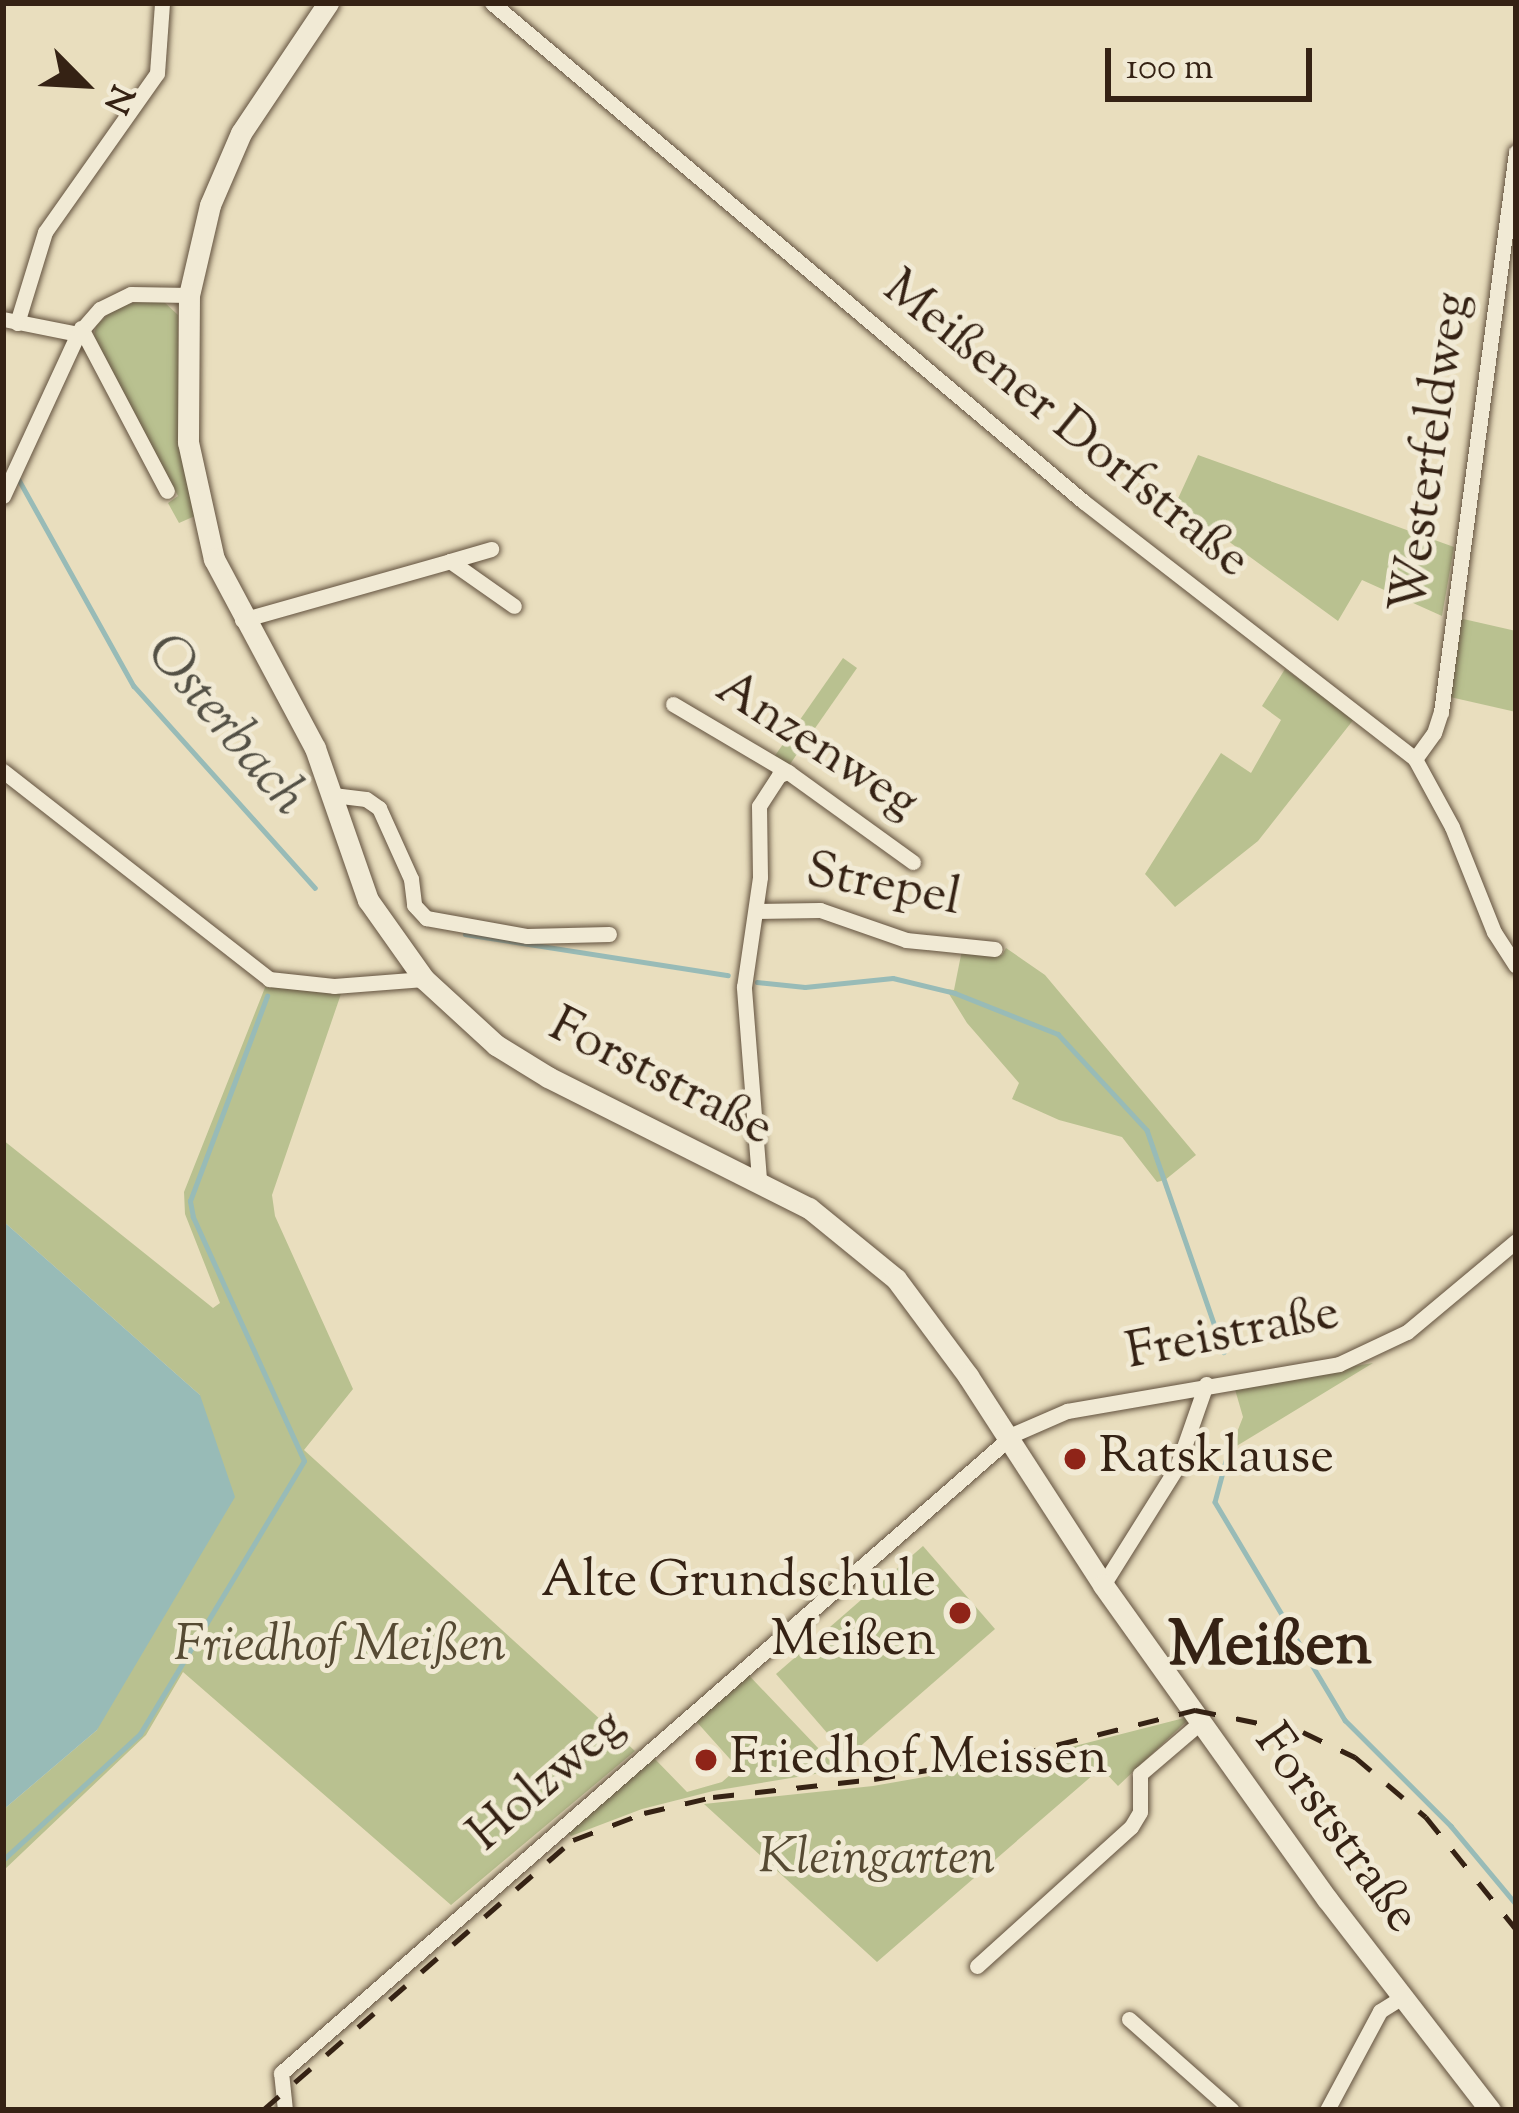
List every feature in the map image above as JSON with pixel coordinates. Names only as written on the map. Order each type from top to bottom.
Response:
[{"type":"street","points":[[80,331],[10,321],[45,232],[157,73],[162,3]]},
{"type":"street","name":"Forststraße","points":[[328,3],[241,133],[210,205],[189,296],[188,442],[214,559],[242,620],[315,748],[368,900],[424,979],[496,1045],[548,1077],[759,1179],[837,1227],[896,1279],[1009,1438],[1103,1585],[1401,1998],[1490,2110]]},
{"type":"street","name":"Meißener Dorfstraße","points":[[492,3],[1084,502],[1414,759],[1452,827],[1494,932],[1516,966]]},
{"type":"street","name":"Westerfeldweg","points":[[1414,759],[1434,733],[1441,712],[1516,152]]},
{"type":"street","points":[[3,496],[80,331],[100,309],[131,294],[189,296]]},
{"type":"street","points":[[80,331],[167,491]]},
{"type":"street","points":[[242,620],[491,549]]},
{"type":"street","points":[[450,561],[514,606]]},
{"type":"street","name":"Anzenweg","points":[[673,704],[788,772],[913,862]]},
{"type":"street","points":[[3,771],[269,979],[350,986],[424,979]]},
{"type":"street","points":[[759,1179],[744,987],[756,911],[759,806],[779,775],[788,772]]},
{"type":"street","points":[[333,795],[366,799],[379,808],[412,879],[414,905],[426,918],[526,936],[609,934]]},
{"type":"street","name":"Strepel","points":[[756,911],[820,910],[906,940],[995,949]]},
{"type":"street","name":"Freistraße","points":[[1009,1438],[1067,1411],[1305,1371],[1372,1351],[1424,1319],[1516,1241]]},
{"type":"street","points":[[1103,1585],[1177,1467],[1206,1384]]},
{"type":"street","name":"Holzweg","points":[[285,2110],[281,2073],[1009,1438]]},
{"type":"street","points":[[977,1966],[1131,1827],[1140,1812],[1140,1774],[1202,1720]]},
{"type":"street","points":[[1327,2110],[1380,2011],[1401,1998]]},
{"type":"street","points":[[1129,2019],[1232,2110]]},
{"type":"green space","points":[[162,300],[178,315],[180,436],[195,516],[179,523],[168,503],[178,496],[94,336],[96,326],[116,307]]},
{"type":"green space","points":[[1198,455],[1454,547],[1442,616],[1362,580],[1338,621],[1176,503]]},
{"type":"green space","points":[[1459,618],[1516,631],[1516,712],[1450,697]]},
{"type":"green space","points":[[843,658],[857,668],[788,767],[774,757]]},
{"type":"green space","points":[[1285,669],[1354,719],[1258,841],[1175,907],[1145,874],[1221,753],[1251,773],[1281,720],[1262,706]]},
{"type":"green space","points":[[1006,948],[1045,975],[1196,1155],[1165,1180],[1157,1182],[1122,1137],[1059,1120],[1012,1099],[1019,1083],[967,1023],[946,989],[954,990],[962,950],[1002,955]]},
{"type":"green space","name":"Friedhof Meißen","points":[[266,985],[342,991],[272,1195],[275,1216],[353,1389],[304,1450],[635,1751],[451,1905],[183,1672],[146,1735],[3,1871],[3,1810],[97,1730],[200,1395],[3,1221],[3,1140],[213,1308],[220,1303],[185,1214],[184,1192]]},
{"type":"green space","points":[[1373,1363],[1230,1450],[1243,1417],[1234,1386]]},
{"type":"green space","points":[[923,1546],[995,1629],[848,1757],[776,1674]]},
{"type":"green space","points":[[740,1666],[839,1770],[713,1791],[642,1809],[571,1836],[566,1831],[653,1757],[687,1792],[722,1782],[738,1768],[686,1710]]},
{"type":"green space","name":"Kleingarten","points":[[1192,1716],[1118,1786],[1101,1768],[877,1962],[704,1804],[873,1786],[1016,1761]]},
{"type":"water","points":[[3,1221],[200,1395],[235,1497],[97,1730],[3,1810]]},
{"type":"waterway","name":"Osterbach","points":[[18,478],[134,686],[315,888]]},
{"type":"waterway","name":"Osterbach","points":[[465,934],[728,975]]},
{"type":"waterway","name":"Osterbach","points":[[757,982],[805,987],[893,978],[955,993],[1058,1034],[1147,1130],[1224,1352]]},
{"type":"waterway","points":[[3,1860],[140,1734],[304,1461],[193,1217],[190,1201],[267,996]]},
{"type":"waterway","name":"Osterbach","points":[[1233,1435],[1215,1502],[1345,1720],[1451,1826],[1516,1904]]},
{"type":"railway","points":[[263,2110],[573,1840],[644,1813],[713,1797],[874,1779],[1016,1755],[1195,1710],[1303,1732],[1355,1757],[1426,1817],[1516,1929]]},
{"type":"place","name":"Ratsklause","points":[[1075,1459]]},
{"type":"place","name":"Alte Grundschule Meißen","points":[[960,1613]]},
{"type":"place","name":"Friedhof Meissen","points":[[706,1760]]},
{"type":"district","name":"Meißen","points":[[1270,1648]]}]
